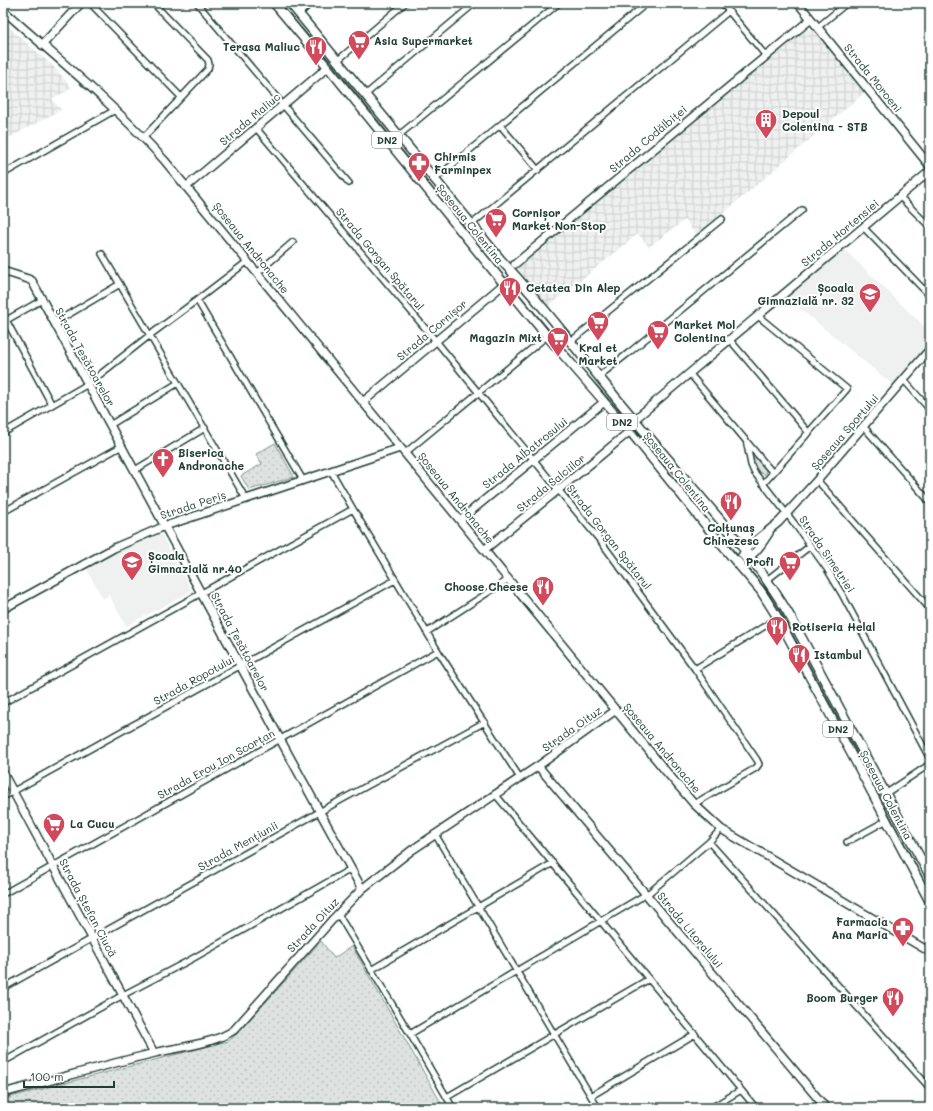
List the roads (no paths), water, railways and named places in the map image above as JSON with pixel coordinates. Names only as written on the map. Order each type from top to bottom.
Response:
[{"type":"main road","name":"Șoseaua Colentina","points":[[274,3],[507,274],[570,342],[634,420],[699,495],[767,580],[780,598],[930,876]]},
{"type":"main road","name":"Șoseaua Colentina","points":[[290,3],[501,260],[507,274],[547,336],[630,431],[761,591],[778,618],[930,902]]},
{"type":"street","points":[[42,45],[81,3]]},
{"type":"street","points":[[90,3],[181,97]]},
{"type":"street","points":[[143,138],[208,69],[209,64],[208,60],[153,3]]},
{"type":"street","points":[[197,3],[349,183]]},
{"type":"street","points":[[299,14],[311,3]]},
{"type":"street","points":[[337,61],[405,3]]},
{"type":"street","points":[[365,95],[475,3]]},
{"type":"street","points":[[398,136],[559,3]]},
{"type":"street","points":[[435,179],[647,3]]},
{"type":"street","points":[[722,3],[766,56]]},
{"type":"street","name":"Strada Moroeni","points":[[798,3],[930,166]]},
{"type":"street","points":[[818,27],[847,3]]},
{"type":"street","name":"Șoseaua Andronache","points":[[3,10],[115,110],[143,138],[186,187],[694,804],[721,829],[930,952]]},
{"type":"street","points":[[472,224],[729,11]]},
{"type":"street","name":"Strada Codălbiței","points":[[507,274],[811,19]]},
{"type":"street","name":"Strada Maliuc","points":[[186,187],[328,67]]},
{"type":"street","points":[[3,174],[115,110]]},
{"type":"street","points":[[500,125],[538,170]]},
{"type":"street","name":"Strada Gorgan Spătarul","points":[[256,128],[436,341],[602,543],[695,668],[757,760],[759,764],[756,768],[694,804]]},
{"type":"street","name":"Strada Hortensiei","points":[[634,420],[929,174]]},
{"type":"street","points":[[900,197],[930,228]]},
{"type":"street","points":[[598,377],[802,210]]},
{"type":"street","points":[[570,342],[722,219]]},
{"type":"street","points":[[864,228],[930,296]]},
{"type":"street","points":[[257,273],[293,242]]},
{"type":"street","points":[[102,254],[246,499]]},
{"type":"street","points":[[4,431],[88,384],[248,261]]},
{"type":"street","name":"Strada Țesătoarelor","points":[[3,271],[32,281],[362,889]]},
{"type":"street","name":"Strada Cornișor","points":[[363,402],[436,341],[507,274]]},
{"type":"street","points":[[54,323],[120,284]]},
{"type":"street","points":[[42,300],[5,321],[52,405]]},
{"type":"street","points":[[197,300],[303,480]]},
{"type":"street","points":[[758,316],[847,389],[763,484]]},
{"type":"street","points":[[403,451],[478,393],[547,336]]},
{"type":"street","points":[[730,340],[809,433]]},
{"type":"street","name":"Șoseaua Sportului","points":[[737,563],[747,554],[754,554],[774,526],[817,480],[930,349]]},
{"type":"street","name":"Strada Simetriei","points":[[690,374],[746,440],[754,472],[787,513],[843,596],[930,759]]},
{"type":"street","points":[[904,380],[930,410]]},
{"type":"street","points":[[110,424],[178,383]]},
{"type":"street","name":"Strada Albatrosului","points":[[460,520],[604,402]]},
{"type":"street","points":[[863,426],[930,502]]},
{"type":"street","points":[[135,470],[205,428]]},
{"type":"street","name":"Strada Salciilor","points":[[484,550],[630,431]]},
{"type":"street","points":[[746,440],[773,473]]},
{"type":"street","points":[[3,512],[122,446]]},
{"type":"street","name":"Strada Periș","points":[[3,609],[114,548],[165,526],[331,471],[403,451]]},
{"type":"street","points":[[331,471],[438,651],[520,778]]},
{"type":"street","points":[[817,480],[930,609]]},
{"type":"street","points":[[3,703],[353,509]]},
{"type":"street","points":[[767,580],[810,546]]},
{"type":"street","name":"Strada Ropotului","points":[[3,797],[395,580]]},
{"type":"street","points":[[427,632],[509,580]]},
{"type":"street","points":[[695,668],[778,618]]},
{"type":"street","name":"Strada Erou Ion Scorțan","points":[[3,894],[438,651]]},
{"type":"street","name":"Strada Oituz","points":[[3,1093],[154,1053],[215,1040],[234,1030],[362,889],[435,834],[538,766],[616,710]]},
{"type":"street","name":"Strada Mențiunii","points":[[3,988],[484,722]]},
{"type":"street","points":[[885,794],[930,764]]},
{"type":"street","name":"Strada Litoralului","points":[[538,766],[826,1108]]},
{"type":"street","name":"Strada Ștefan Ciucă","points":[[3,773],[154,1053]]},
{"type":"street","points":[[495,794],[756,1108]]},
{"type":"street","points":[[847,842],[887,820]]},
{"type":"street","points":[[410,1034],[646,895],[709,842],[721,829]]},
{"type":"street","points":[[435,834],[598,1108]]},
{"type":"street","points":[[709,842],[930,1088]]},
{"type":"street","points":[[371,970],[553,863]]},
{"type":"street","points":[[3,1062],[351,869]]},
{"type":"street","points":[[338,914],[453,1108]]},
{"type":"street","points":[[447,1097],[649,979]]},
{"type":"street","points":[[591,1096],[695,1034]]},
{"type":"street","points":[[711,1108],[742,1090]]},
{"type":"tram line","points":[[280,3],[495,265],[756,577],[780,613],[930,892]]},
{"type":"place","name":"Asia Supermarket","points":[[359,60]]},
{"type":"place","name":"Terasa Maliuc","points":[[316,66]]},
{"type":"place","name":"Depoul Colentina - STB","points":[[766,140]]},
{"type":"place","name":"Chirmis Farminpex","points":[[419,182]]},
{"type":"place","name":"Cornișor Market Non-Stop","points":[[496,238]]},
{"type":"place","name":"Cetatea Din Alep","points":[[510,308]]},
{"type":"place","name":"Școala Gimnazială nr. 32","points":[[870,314]]},
{"type":"place","name":"Kral et Market","points":[[598,342]]},
{"type":"place","name":"Market Mol Colentina","points":[[658,350]]},
{"type":"place","name":"Magazin Mixt","points":[[558,358]]},
{"type":"place","name":"Biserica Andronache","points":[[163,478]]},
{"type":"place","name":"Colțunaș Chinezesc","points":[[731,522]]},
{"type":"place","name":"Școala Gimnazială nr.40","points":[[132,582]]},
{"type":"place","name":"Profi","points":[[790,582]]},
{"type":"place","name":"Choose Cheese","points":[[543,606]]},
{"type":"place","name":"Rotiseria Helal","points":[[777,646]]},
{"type":"place","name":"Istambul","points":[[799,674]]},
{"type":"place","name":"La Cucu","points":[[54,844]]},
{"type":"place","name":"Farmacia Ana Maria","points":[[903,948]]},
{"type":"place","name":"Boom Burger","points":[[893,1018]]}]
